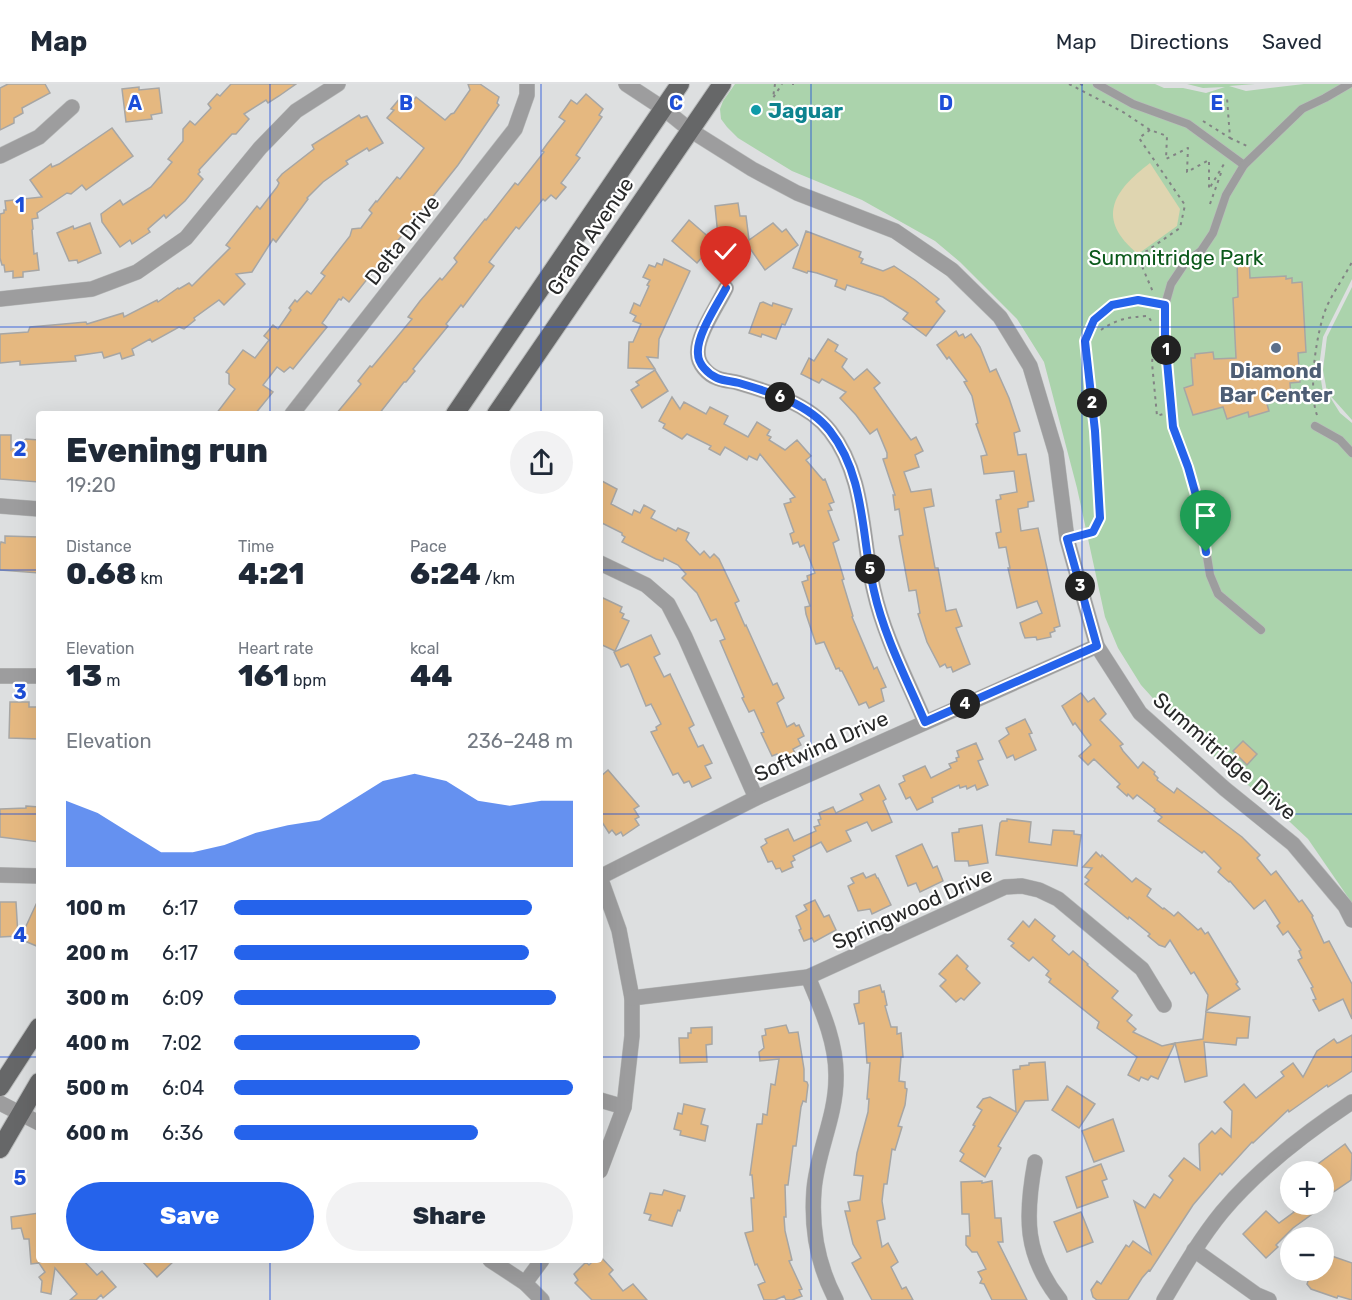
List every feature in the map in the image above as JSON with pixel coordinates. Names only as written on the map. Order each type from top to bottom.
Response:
[{"type":"main road","name":"Grand Avenue","points":[[456,411],[680,84]]},
{"type":"main road","name":"Grand Avenue","points":[[498,411],[722,84]]},
{"type":"main road","points":[[0,1087],[36,1032]]},
{"type":"main road","points":[[0,1149],[36,1087]]},
{"type":"street","points":[[0,299],[92,289],[137,272],[186,238],[260,148],[296,111],[338,84]]},
{"type":"street","name":"Delta Drive","points":[[294,411],[516,129],[527,95],[527,84]]},
{"type":"street","name":"Summitridge Drive","points":[[626,84],[664,109],[690,130],[752,169],[797,193],[895,231],[952,270],[1000,317],[1030,366],[1056,453],[1067,539],[1097,646],[1140,712],[1225,789],[1293,844],[1345,906],[1352,920]]},
{"type":"street","points":[[0,156],[39,137],[72,107]]},
{"type":"street","points":[[726,288],[699,340],[698,356],[703,368],[715,378],[746,385],[791,401],[830,429],[849,460],[860,496],[874,592],[890,639],[925,722]]},
{"type":"street","points":[[0,506],[36,509]]},
{"type":"street","points":[[603,564],[646,585],[668,604],[685,637],[756,798]]},
{"type":"street","name":"Softwind Drive","points":[[603,875],[756,798],[1097,646]]},
{"type":"street","points":[[0,676],[36,676]]},
{"type":"street","points":[[0,875],[36,876]]},
{"type":"street","points":[[603,885],[620,930],[632,998],[632,1036],[624,1107],[603,1163]]},
{"type":"street","name":"Springwood Drive","points":[[632,998],[808,977],[1005,887],[1022,886],[1039,890],[1058,899],[1142,969],[1164,1005]]},
{"type":"street","points":[[808,977],[827,1027],[836,1076],[834,1107],[814,1188],[814,1225],[819,1260],[836,1300]]},
{"type":"street","points":[[603,1101],[624,1107]]},
{"type":"street","points":[[1164,1300],[1194,1250],[1223,1211],[1264,1168],[1308,1131],[1352,1102]]},
{"type":"street","points":[[0,1103],[36,1122]]},
{"type":"street","points":[[1035,1162],[1028,1198],[1028,1227],[1049,1287],[1060,1300]]},
{"type":"street","points":[[1194,1250],[1257,1295],[1269,1300]]},
{"type":"street","points":[[495,1263],[525,1283],[542,1300]]},
{"type":"street","points":[[525,1283],[540,1263]]},
{"type":"lane","points":[[1261,630],[1218,594],[1210,575],[1199,506],[1173,427],[1165,339],[1165,305],[1171,284],[1185,263],[1201,251],[1213,233],[1227,195],[1244,165],[1302,109],[1348,84]]},
{"type":"lane","points":[[1095,86],[1132,104],[1188,124],[1244,165]]},
{"type":"lane","points":[[1067,539],[1093,532],[1100,518],[1095,431],[1085,341],[1094,320],[1112,305],[1138,300],[1165,305]]},
{"type":"lane","points":[[1317,423],[1340,440],[1352,453]]},
{"type":"path","points":[[775,84],[773,98],[782,84]]},
{"type":"path","points":[[1069,84],[1123,112],[1150,130],[1167,136],[1166,159],[1188,148],[1187,172],[1209,160],[1209,189],[1223,168],[1235,158]]},
{"type":"path","points":[[1080,84],[1095,86]]},
{"type":"path","points":[[1150,130],[1139,138],[1185,205],[1180,228],[1138,257],[1154,295]]},
{"type":"path","points":[[1230,138],[1258,152]]},
{"type":"path","points":[[1209,211],[1225,159]]},
{"type":"path","points":[[1317,423],[1314,406],[1315,356],[1319,334],[1327,307],[1352,262]]},
{"type":"path","points":[[1101,331],[1114,321],[1126,317],[1148,316],[1155,327]]},
{"type":"path","points":[[1155,336],[1152,363],[1156,416],[1171,412]]},
{"type":"green space","name":"Summitridge Park","points":[[735,84],[1155,84],[1164,88],[1183,88],[1206,93],[1225,87],[1203,88],[1187,84],[1255,84],[1229,86],[1246,91],[1304,84],[1352,84],[1352,279],[1323,337],[1319,367],[1323,393],[1330,397],[1340,413],[1352,423],[1352,903],[1308,839],[1274,807],[1178,726],[1141,685],[1118,648],[1105,617],[1077,488],[1044,362],[1017,319],[960,262],[935,241],[862,200],[792,171],[738,138],[721,119],[720,109]]},
{"type":"green space","points":[[1352,287],[1352,420],[1327,392],[1323,370],[1327,337]]},
{"type":"sand","points":[[1150,163],[1180,209],[1177,226],[1138,254],[1117,229],[1113,217],[1114,206],[1126,184]]},
{"type":"building","points":[[8,84],[45,84],[50,93],[22,108],[23,113],[14,118],[14,123],[0,130],[0,88]]},
{"type":"building","points":[[231,84],[296,84],[268,103],[266,100],[244,114],[249,119],[199,170],[198,174],[203,179],[185,201],[166,218],[164,215],[148,229],[150,232],[132,244],[130,240],[120,247],[102,222],[101,214],[120,200],[123,205],[151,187],[172,162],[168,159],[183,141],[183,129],[190,121],[195,125],[211,108],[208,104],[217,94],[220,96]]},
{"type":"building","points":[[468,84],[480,84],[499,97],[497,103],[499,105],[458,165],[349,302],[343,297],[339,299],[322,323],[327,327],[293,369],[290,367],[284,372],[277,367],[263,385],[273,392],[257,411],[218,411],[235,389],[229,384],[229,374],[226,372],[243,350],[255,358],[269,340],[264,336],[273,325],[278,329],[295,300],[297,302],[307,291],[311,294],[325,276],[321,273],[350,236],[352,229],[361,228],[372,213],[369,210],[376,201],[397,177],[400,179],[424,148],[387,118],[394,110],[391,109],[401,97],[412,103],[416,97],[445,120],[454,113],[470,90]]},
{"type":"building","points":[[139,87],[139,90],[159,88],[162,113],[151,115],[152,119],[126,122],[122,89]]},
{"type":"building","points":[[586,94],[603,109],[599,115],[602,117],[576,155],[580,158],[561,183],[566,187],[556,199],[551,195],[545,201],[543,199],[519,229],[516,227],[489,262],[494,266],[463,307],[461,305],[446,324],[448,326],[413,369],[415,371],[381,411],[338,411],[361,384],[358,381],[412,319],[408,317],[420,301],[457,262],[454,258],[515,183],[518,185],[544,152],[542,151],[565,121],[559,117],[571,100],[577,104]]},
{"type":"building","points":[[359,115],[361,118],[367,116],[383,143],[369,151],[367,148],[346,161],[348,164],[323,182],[307,198],[276,242],[273,239],[252,272],[236,274],[245,284],[224,305],[219,300],[194,318],[195,320],[184,329],[179,327],[152,342],[150,339],[132,349],[134,355],[122,359],[120,353],[104,358],[102,352],[75,356],[76,361],[20,365],[20,361],[0,363],[0,334],[28,332],[30,327],[86,322],[87,324],[123,313],[124,317],[157,300],[158,302],[178,288],[189,283],[192,286],[230,248],[226,245],[257,206],[260,209],[277,187],[279,183],[277,180],[282,174],[314,149],[312,145]]},
{"type":"building","points":[[112,128],[133,156],[86,190],[82,185],[71,194],[67,193],[37,213],[38,218],[32,219],[32,230],[34,254],[37,253],[39,270],[23,272],[23,277],[13,278],[13,271],[5,272],[0,258],[0,214],[6,210],[5,201],[42,197],[30,180],[51,164],[52,167],[59,164]]},
{"type":"building","points":[[738,203],[740,216],[746,216],[749,240],[773,223],[782,232],[786,229],[798,245],[765,270],[747,244],[710,248],[697,263],[672,241],[689,220],[719,246],[715,206]]},
{"type":"building","points":[[90,223],[101,253],[78,263],[77,260],[69,261],[57,233],[73,226],[74,229]]},
{"type":"building","points":[[806,231],[861,252],[859,257],[863,259],[861,263],[883,271],[894,266],[939,299],[936,302],[945,311],[926,336],[903,319],[908,313],[883,297],[847,285],[845,290],[835,286],[837,280],[793,268]]},
{"type":"building","name":"Diamond Bar Center","points":[[1249,258],[1250,278],[1286,276],[1286,279],[1292,278],[1292,283],[1302,282],[1306,352],[1298,353],[1300,382],[1290,383],[1291,396],[1267,404],[1269,411],[1249,417],[1248,412],[1227,419],[1223,407],[1193,415],[1184,388],[1193,385],[1191,358],[1195,358],[1195,354],[1213,352],[1214,359],[1236,358],[1233,298],[1238,297],[1237,259]]},
{"type":"building","points":[[664,259],[690,271],[659,339],[658,358],[647,357],[655,369],[628,368],[629,342],[633,342],[641,324],[633,321],[636,316],[630,313],[634,303],[640,306],[649,286],[647,285],[650,280],[643,277],[649,265],[655,267],[657,263],[662,265]]},
{"type":"building","points":[[760,303],[792,309],[776,339],[762,334],[761,337],[749,333]]},
{"type":"building","points":[[956,331],[959,336],[963,334],[965,338],[971,334],[980,347],[990,372],[996,369],[1020,431],[1014,433],[1018,455],[1026,454],[1034,501],[1028,502],[1028,507],[1018,509],[1021,531],[1038,528],[1060,626],[1054,628],[1055,631],[1050,633],[1051,637],[1037,640],[1036,637],[1025,638],[1023,633],[1020,623],[1042,613],[1037,601],[1017,608],[1006,547],[999,548],[996,533],[1001,532],[996,500],[1001,499],[1000,495],[1017,492],[1014,471],[984,474],[981,456],[987,455],[976,424],[978,423],[972,396],[964,382],[967,381],[937,345]]},
{"type":"building","points":[[828,339],[838,345],[835,351],[847,359],[842,367],[854,380],[867,369],[880,383],[874,388],[911,440],[916,437],[923,451],[915,455],[919,467],[904,472],[911,492],[931,489],[934,506],[924,508],[935,568],[938,568],[946,611],[956,609],[962,626],[956,628],[970,664],[953,672],[951,667],[947,668],[945,664],[940,667],[927,642],[918,614],[920,613],[916,590],[909,591],[899,536],[903,535],[899,509],[895,510],[893,495],[895,495],[883,459],[887,458],[887,453],[877,429],[870,434],[840,398],[846,392],[822,379],[819,383],[801,374],[809,358],[814,361]]},
{"type":"building","points":[[655,370],[668,391],[642,408],[631,390],[639,385],[636,382]]},
{"type":"building","points":[[672,397],[680,409],[684,402],[706,414],[710,407],[728,416],[724,424],[748,437],[757,422],[770,430],[767,435],[771,437],[769,440],[785,450],[797,440],[811,456],[806,460],[823,480],[825,479],[834,502],[829,504],[832,510],[828,511],[839,540],[833,543],[844,579],[842,580],[852,617],[874,669],[877,667],[886,687],[881,689],[884,701],[869,708],[866,702],[859,705],[842,671],[839,668],[836,669],[824,642],[816,644],[806,614],[805,607],[810,606],[802,582],[808,580],[807,576],[815,573],[804,545],[800,547],[798,542],[793,544],[790,534],[794,532],[784,504],[791,502],[790,499],[795,497],[760,454],[757,460],[749,456],[747,460],[725,447],[720,455],[709,449],[711,446],[687,434],[682,439],[663,428],[665,424],[659,421]]},
{"type":"building","points":[[0,435],[11,435],[11,450],[26,439],[36,440],[36,482],[0,479]]},
{"type":"building","points":[[603,482],[617,489],[611,504],[632,515],[634,510],[640,513],[644,505],[655,511],[651,518],[676,531],[678,528],[689,533],[686,540],[700,555],[704,551],[710,558],[714,554],[719,559],[739,601],[735,603],[745,626],[773,685],[777,683],[784,698],[777,703],[787,727],[794,723],[796,726],[799,725],[804,736],[798,739],[801,745],[793,749],[795,753],[780,760],[777,754],[772,756],[761,733],[764,732],[754,710],[749,712],[742,698],[744,697],[720,641],[725,639],[716,619],[711,621],[697,593],[682,578],[686,574],[678,565],[664,558],[663,561],[656,559],[622,542],[625,537],[622,533],[603,524]]},
{"type":"building","points":[[5,536],[36,537],[36,573],[0,570],[0,545],[1,542],[5,543]]},
{"type":"building","points":[[603,598],[622,607],[620,612],[624,614],[622,618],[629,621],[615,651],[603,645]]},
{"type":"building","points":[[651,635],[660,654],[654,657],[664,677],[670,674],[694,725],[689,728],[698,747],[703,745],[712,763],[705,766],[711,778],[692,787],[689,781],[684,783],[678,773],[673,775],[651,732],[657,730],[656,727],[661,724],[651,704],[646,706],[630,667],[628,664],[621,667],[614,652]]},
{"type":"building","points":[[1081,693],[1088,702],[1094,698],[1106,714],[1100,720],[1123,744],[1120,746],[1123,751],[1138,768],[1143,762],[1155,772],[1157,780],[1174,793],[1177,788],[1242,837],[1260,855],[1257,858],[1271,875],[1276,871],[1299,902],[1302,900],[1313,916],[1324,943],[1329,941],[1352,984],[1352,1019],[1343,999],[1319,1011],[1313,1000],[1316,999],[1311,988],[1313,987],[1298,960],[1302,958],[1299,951],[1301,950],[1288,931],[1283,935],[1277,926],[1280,923],[1265,900],[1254,909],[1230,881],[1218,872],[1221,868],[1204,851],[1202,853],[1158,821],[1162,817],[1137,795],[1133,799],[1128,794],[1127,796],[1117,787],[1120,784],[1094,759],[1088,765],[1079,756],[1091,745],[1075,723],[1073,725],[1062,706]]},
{"type":"building","points":[[10,702],[29,702],[29,707],[36,707],[36,739],[9,738]]},
{"type":"building","points":[[1025,719],[1032,733],[1029,734],[1036,750],[1015,760],[1013,755],[1007,758],[999,741],[1009,734],[1006,728]]},
{"type":"building","points":[[1243,741],[1257,754],[1247,765],[1233,751]]},
{"type":"building","points":[[976,743],[983,759],[978,761],[988,785],[977,790],[975,785],[967,789],[966,786],[960,788],[959,785],[932,798],[933,802],[917,810],[910,797],[906,799],[899,784],[905,781],[903,776],[925,766],[931,778],[951,768],[949,764],[957,761],[956,758],[959,757],[957,751]]},
{"type":"building","points":[[608,770],[639,806],[634,809],[639,817],[635,819],[639,825],[623,836],[621,832],[616,835],[612,830],[609,833],[603,824],[603,774]]},
{"type":"building","points":[[879,785],[886,799],[883,801],[892,822],[872,831],[867,822],[846,831],[851,841],[827,852],[821,842],[793,856],[795,860],[791,862],[793,867],[782,872],[780,868],[776,869],[772,861],[768,862],[761,847],[767,843],[765,839],[788,829],[794,841],[816,831],[814,827],[820,825],[818,820],[821,819],[819,813],[833,807],[836,813],[863,800],[860,794]]},
{"type":"building","points":[[26,806],[36,807],[36,842],[0,837],[0,809],[26,808]]},
{"type":"building","points":[[1007,819],[1031,822],[1029,842],[1051,845],[1053,830],[1074,831],[1074,834],[1081,835],[1077,866],[996,855],[1000,823]]},
{"type":"building","points":[[982,825],[988,863],[969,866],[968,861],[955,861],[952,833],[959,832],[959,829]]},
{"type":"building","points":[[922,844],[933,868],[937,866],[943,881],[920,892],[916,883],[908,886],[896,856]]},
{"type":"building","points":[[1096,852],[1132,882],[1136,878],[1151,889],[1147,896],[1163,909],[1174,916],[1178,912],[1198,930],[1201,928],[1205,934],[1208,932],[1240,989],[1206,1011],[1208,995],[1194,972],[1191,974],[1170,940],[1165,947],[1159,945],[1148,936],[1150,934],[1085,884],[1089,880],[1085,877],[1092,868],[1083,867]]},
{"type":"building","points":[[863,873],[866,878],[875,874],[891,905],[872,914],[870,909],[858,911],[848,886],[854,883],[851,878]]},
{"type":"building","points":[[815,900],[824,917],[829,915],[836,930],[814,942],[812,938],[804,941],[796,916],[807,910],[804,905]]},
{"type":"building","points":[[0,902],[16,902],[18,936],[0,937]]},
{"type":"building","points":[[36,904],[36,946],[20,939]]},
{"type":"building","points":[[1035,919],[1055,936],[1052,940],[1069,955],[1073,951],[1118,991],[1112,998],[1132,1015],[1127,1021],[1136,1029],[1133,1032],[1162,1046],[1175,1043],[1158,1079],[1151,1076],[1148,1080],[1141,1077],[1139,1081],[1128,1075],[1137,1057],[1097,1028],[1099,1022],[1049,982],[1051,979],[1046,975],[1049,971],[1033,957],[1029,961],[1011,946],[1014,943],[1008,939],[1023,921],[1029,927]]},
{"type":"building","points":[[957,955],[968,966],[966,969],[980,983],[964,1000],[961,998],[956,1002],[940,986],[946,980],[939,974]]},
{"type":"building","points":[[880,985],[882,992],[884,991],[887,1005],[885,1006],[891,1027],[897,1027],[897,1034],[901,1033],[903,1057],[901,1057],[899,1081],[905,1082],[907,1089],[905,1105],[898,1126],[902,1127],[895,1150],[892,1149],[887,1184],[884,1184],[882,1201],[885,1219],[877,1221],[882,1247],[888,1243],[898,1262],[891,1267],[902,1289],[906,1287],[913,1300],[872,1300],[852,1263],[861,1258],[853,1244],[845,1211],[850,1211],[848,1202],[860,1200],[863,1176],[854,1175],[869,1099],[867,1099],[870,1063],[867,1063],[864,1023],[859,1024],[854,1004],[859,1003],[859,991]]},
{"type":"building","points":[[1206,1012],[1250,1017],[1248,1038],[1237,1038],[1236,1045],[1204,1042],[1207,1076],[1185,1082],[1175,1043],[1203,1039]]},
{"type":"building","points":[[786,1025],[789,1033],[798,1032],[804,1081],[808,1085],[806,1102],[803,1101],[801,1107],[796,1146],[793,1146],[788,1185],[785,1185],[786,1217],[784,1217],[792,1260],[789,1261],[802,1289],[799,1290],[802,1296],[792,1300],[786,1300],[784,1296],[775,1300],[764,1300],[758,1285],[765,1282],[757,1264],[755,1265],[745,1233],[753,1231],[751,1198],[754,1198],[752,1175],[750,1175],[757,1124],[762,1124],[763,1114],[767,1115],[771,1084],[775,1085],[779,1059],[760,1061],[759,1052],[764,1048],[762,1036],[766,1035],[765,1029]]},
{"type":"building","points":[[712,1027],[712,1044],[706,1045],[707,1062],[680,1063],[679,1038],[688,1038],[691,1028]]},
{"type":"building","points":[[1352,1035],[1352,1071],[1328,1087],[1327,1085],[1289,1112],[1288,1110],[1252,1142],[1222,1175],[1220,1173],[1193,1205],[1128,1300],[1097,1300],[1093,1297],[1091,1290],[1097,1281],[1101,1284],[1126,1245],[1129,1247],[1133,1241],[1151,1254],[1134,1201],[1145,1208],[1154,1194],[1160,1198],[1173,1180],[1169,1176],[1184,1158],[1200,1170],[1199,1144],[1212,1131],[1215,1134],[1221,1128],[1231,1137],[1232,1111],[1224,1102],[1244,1084],[1256,1098],[1284,1076],[1281,1072],[1293,1063],[1303,1077],[1317,1051],[1334,1039],[1337,1043]]},
{"type":"building","points":[[1045,1062],[1048,1100],[1025,1101],[998,1146],[1001,1148],[985,1177],[960,1161],[964,1154],[960,1151],[975,1126],[973,1125],[982,1110],[977,1107],[983,1099],[990,1097],[1016,1112],[1013,1070],[1020,1069],[1020,1066],[1029,1065],[1029,1063]]},
{"type":"building","points":[[1067,1086],[1095,1104],[1079,1128],[1052,1110]]},
{"type":"building","points":[[684,1104],[705,1109],[701,1124],[708,1126],[705,1141],[680,1135],[681,1131],[674,1129],[678,1113],[682,1114]]},
{"type":"building","points":[[1113,1119],[1124,1151],[1094,1162],[1082,1131]]},
{"type":"building","points":[[1345,1144],[1352,1154],[1351,1180],[1334,1192],[1334,1161],[1322,1161]]},
{"type":"building","points":[[1101,1164],[1107,1179],[1102,1181],[1108,1197],[1077,1208],[1066,1177]]},
{"type":"building","points":[[982,1181],[982,1183],[992,1181],[995,1218],[1001,1218],[1003,1242],[998,1242],[1027,1300],[992,1300],[984,1284],[980,1283],[982,1279],[978,1272],[986,1269],[977,1252],[972,1252],[966,1245],[966,1236],[970,1236],[969,1214],[962,1214],[961,1182]]},
{"type":"building","points":[[664,1190],[685,1196],[672,1226],[649,1220],[651,1215],[644,1213],[650,1193],[662,1195]]},
{"type":"building","points":[[1266,1211],[1279,1223],[1290,1215],[1311,1215],[1294,1227],[1280,1227],[1280,1241],[1276,1245],[1278,1247],[1266,1258],[1243,1234]]},
{"type":"building","points":[[1081,1212],[1093,1242],[1067,1252],[1054,1222]]},
{"type":"building","points":[[36,1213],[36,1263],[39,1263],[31,1264],[29,1239],[24,1239],[21,1228],[12,1229],[11,1217]]},
{"type":"building","points":[[1334,1257],[1352,1263],[1352,1300],[1338,1296],[1337,1298],[1311,1289],[1307,1284],[1308,1281],[1334,1281]]},
{"type":"building","points":[[603,1259],[613,1270],[609,1274],[623,1291],[633,1284],[647,1300],[592,1300],[575,1283],[578,1280],[574,1274],[585,1263],[589,1265],[603,1263]]},
{"type":"building","points":[[39,1263],[86,1263],[97,1275],[102,1271],[116,1287],[103,1298],[101,1295],[96,1300],[70,1300],[77,1294],[55,1268],[51,1294],[41,1292],[42,1281],[39,1277],[45,1272]]},
{"type":"building","points":[[144,1263],[172,1263],[157,1277]]},
{"type":"place","name":"Jaguar","points":[[756,110]]},
{"type":"place","name":"Diamond Bar Center","points":[[1276,348]]},
{"type":"route","points":[[726,288],[699,340],[698,356],[703,368],[715,378],[737,382],[791,401],[830,429],[849,460],[860,496],[874,592],[890,639],[925,722],[1097,646],[1067,539],[1093,532],[1100,518],[1095,431],[1085,341],[1094,320],[1112,305],[1138,300],[1165,305],[1165,339],[1173,427],[1199,506],[1206,552]]}]
